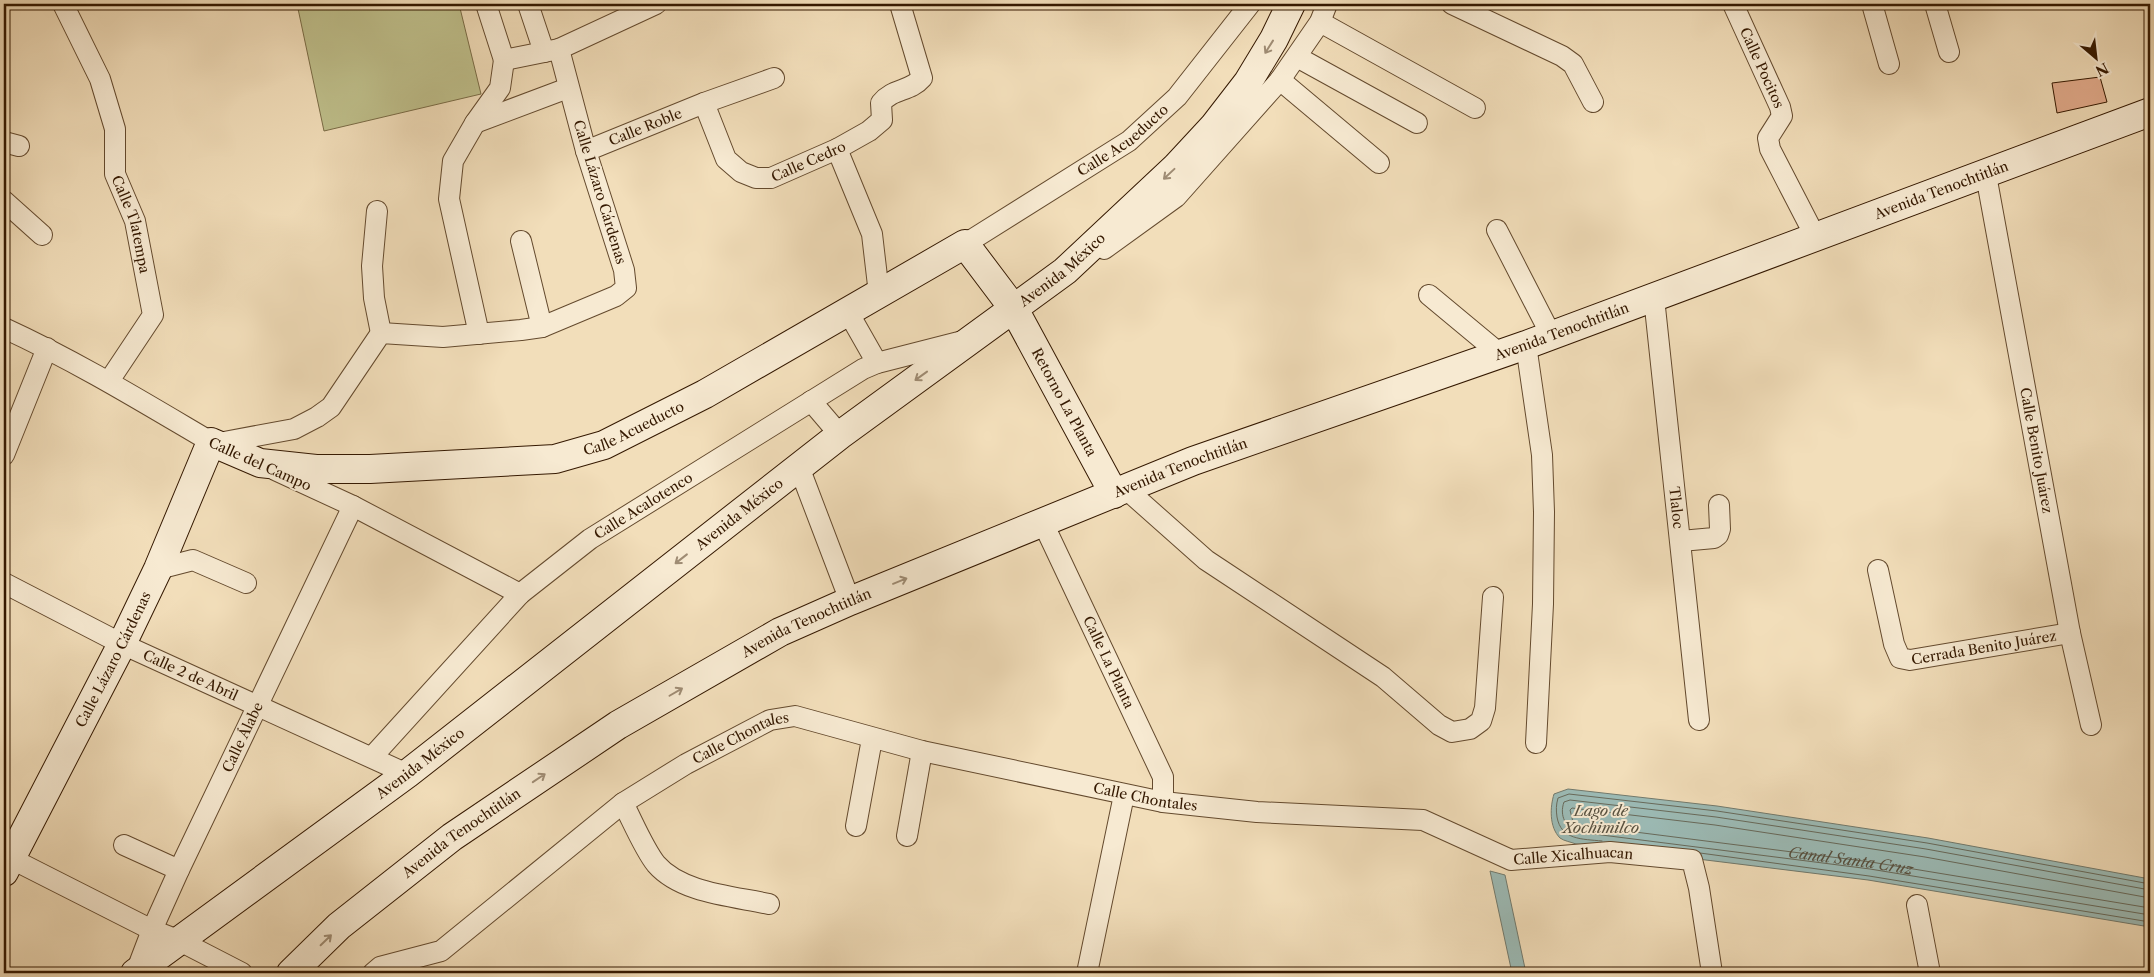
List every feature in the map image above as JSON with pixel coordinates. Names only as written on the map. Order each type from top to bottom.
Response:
[{"type":"main road","name":"Avenida México","points":[[135,972],[407,774],[840,435],[1065,271],[1176,167],[1214,126],[1248,82],[1274,39],[1291,4]]},
{"type":"main road","name":"Avenida Tenochtitlán","points":[[291,973],[340,926],[452,837],[618,725],[780,632],[850,601],[1193,461],[1526,345],[1986,175],[2150,112]]},
{"type":"main road","name":"Calle Acueducto","points":[[260,463],[316,469],[370,469],[555,459],[604,445],[705,394],[965,244]]},
{"type":"main road","points":[[965,244],[1014,309]]},
{"type":"main road","name":"Retorno La Planta","points":[[1014,309],[1120,492]]},
{"type":"main road","name":"Calle del Campo","points":[[211,442],[260,463]]},
{"type":"main road","name":"Calle Lázaro Cárdenas","points":[[6,862],[122,644],[158,569],[211,442]]},
{"type":"street","name":"Calle Tlatempa","points":[[63,4],[100,79],[115,129],[115,174],[135,221],[152,315],[109,381]]},
{"type":"street","points":[[479,334],[449,199],[453,161],[475,123],[500,88],[504,60],[486,4]]},
{"type":"street","name":"Calle Lázaro Cárdenas","points":[[381,332],[443,337],[542,327],[616,296],[626,288],[624,270],[568,88],[528,4]]},
{"type":"street","points":[[504,60],[551,50],[634,8],[656,4]]},
{"type":"street","name":"Calle Cedro","points":[[704,103],[726,159],[741,172],[756,178],[772,178],[837,149],[869,131],[882,120],[881,103],[888,94],[915,86],[922,78],[900,4]]},
{"type":"street","name":"Calle Acueducto","points":[[965,244],[1129,142],[1177,97],[1250,4]]},
{"type":"street","points":[[1452,4],[1562,56],[1573,64],[1593,102]]},
{"type":"street","name":"Calle Pocitos","points":[[1733,4],[1780,107],[1782,116],[1768,138],[1770,149],[1816,238]]},
{"type":"street","points":[[1872,4],[1889,64]]},
{"type":"street","points":[[1935,4],[1949,52]]},
{"type":"street","points":[[1065,271],[1077,268],[1176,197],[1280,80],[1323,13],[1475,108]]},
{"type":"street","points":[[1297,56],[1417,123]]},
{"type":"street","name":"Calle Roble","points":[[586,151],[704,103],[774,78]]},
{"type":"street","points":[[1280,80],[1380,163]]},
{"type":"street","points":[[475,123],[568,88]]},
{"type":"street","points":[[837,149],[872,234],[879,294]]},
{"type":"street","name":"Calle Benito Juárez","points":[[1986,175],[2070,633],[2091,725]]},
{"type":"street","points":[[4,201],[42,235]]},
{"type":"street","points":[[211,442],[224,442],[294,429],[330,407],[381,332],[374,298],[372,266],[377,211]]},
{"type":"street","points":[[1497,230],[1551,335]]},
{"type":"street","points":[[521,242],[542,327]]},
{"type":"street","points":[[1429,295],[1500,354]]},
{"type":"street","name":"Tlaloc","points":[[1654,298],[1699,720]]},
{"type":"street","points":[[848,312],[877,363]]},
{"type":"street","name":"Calle del Campo","points":[[4,328],[47,348],[109,381],[211,442]]},
{"type":"street","name":"Calle Acalotenco","points":[[372,757],[520,594],[590,538],[863,369],[877,363],[973,338]]},
{"type":"street","points":[[1526,345],[1542,454],[1544,512],[1543,604],[1536,743]]},
{"type":"street","points":[[4,454],[47,348]]},
{"type":"street","points":[[811,400],[840,435]]},
{"type":"street","name":"Calle del Campo","points":[[260,463],[353,506],[520,594]]},
{"type":"street","points":[[799,467],[850,601]]},
{"type":"street","points":[[1120,492],[1206,560],[1383,677],[1439,725],[1452,732],[1470,729],[1481,721],[1485,708],[1493,597]]},
{"type":"street","points":[[1681,541],[1714,538],[1718,535],[1720,529],[1719,505]]},
{"type":"street","name":"Calle Álabe","points":[[135,972],[179,870],[353,506]]},
{"type":"street","name":"Calle La Planta","points":[[1043,523],[1163,777],[1163,802]]},
{"type":"street","points":[[158,569],[193,560],[246,583]]},
{"type":"street","name":"Cerrada Benito Juárez","points":[[1878,570],[1894,644],[1900,658],[1910,660],[2070,633]]},
{"type":"street","name":"Calle 2 de Abril","points":[[4,583],[122,644],[407,774]]},
{"type":"street","name":"Calle Chontales","points":[[373,973],[380,967],[441,951],[623,803],[686,764],[770,720],[795,716],[922,751],[1124,795],[1163,802],[1257,812]]},
{"type":"street","points":[[856,826],[872,738]]},
{"type":"street","points":[[907,836],[922,751]]},
{"type":"street","points":[[1087,973],[1124,795]]},
{"type":"street","points":[[623,803],[655,862],[671,878],[687,886],[769,904]]},
{"type":"street","name":"Calle Xicalhuacan","points":[[1257,812],[1423,820],[1511,860],[1610,852],[1692,860],[1699,888],[1712,973]]},
{"type":"street","points":[[124,845],[179,870]]},
{"type":"street","points":[[6,862],[152,930],[178,940],[242,973]]},
{"type":"street","points":[[1917,905],[1930,973]]},
{"type":"green space","points":[[297,4],[459,4],[481,94],[324,131]]},
{"type":"water","name":"Lago de Xochimilco","points":[[1568,789],[1717,806],[1928,838],[2150,879],[2150,927],[1868,880],[1576,844],[1560,838],[1552,823],[1551,811],[1554,794]]},
{"type":"water","points":[[1490,871],[1505,875],[1526,973],[1512,973]]},
{"type":"building","points":[[2100,77],[2107,102],[2057,113],[2052,83]]},
{"type":"water label","name":"Canal Santa Cruz","points":[[1850,861]]}]
